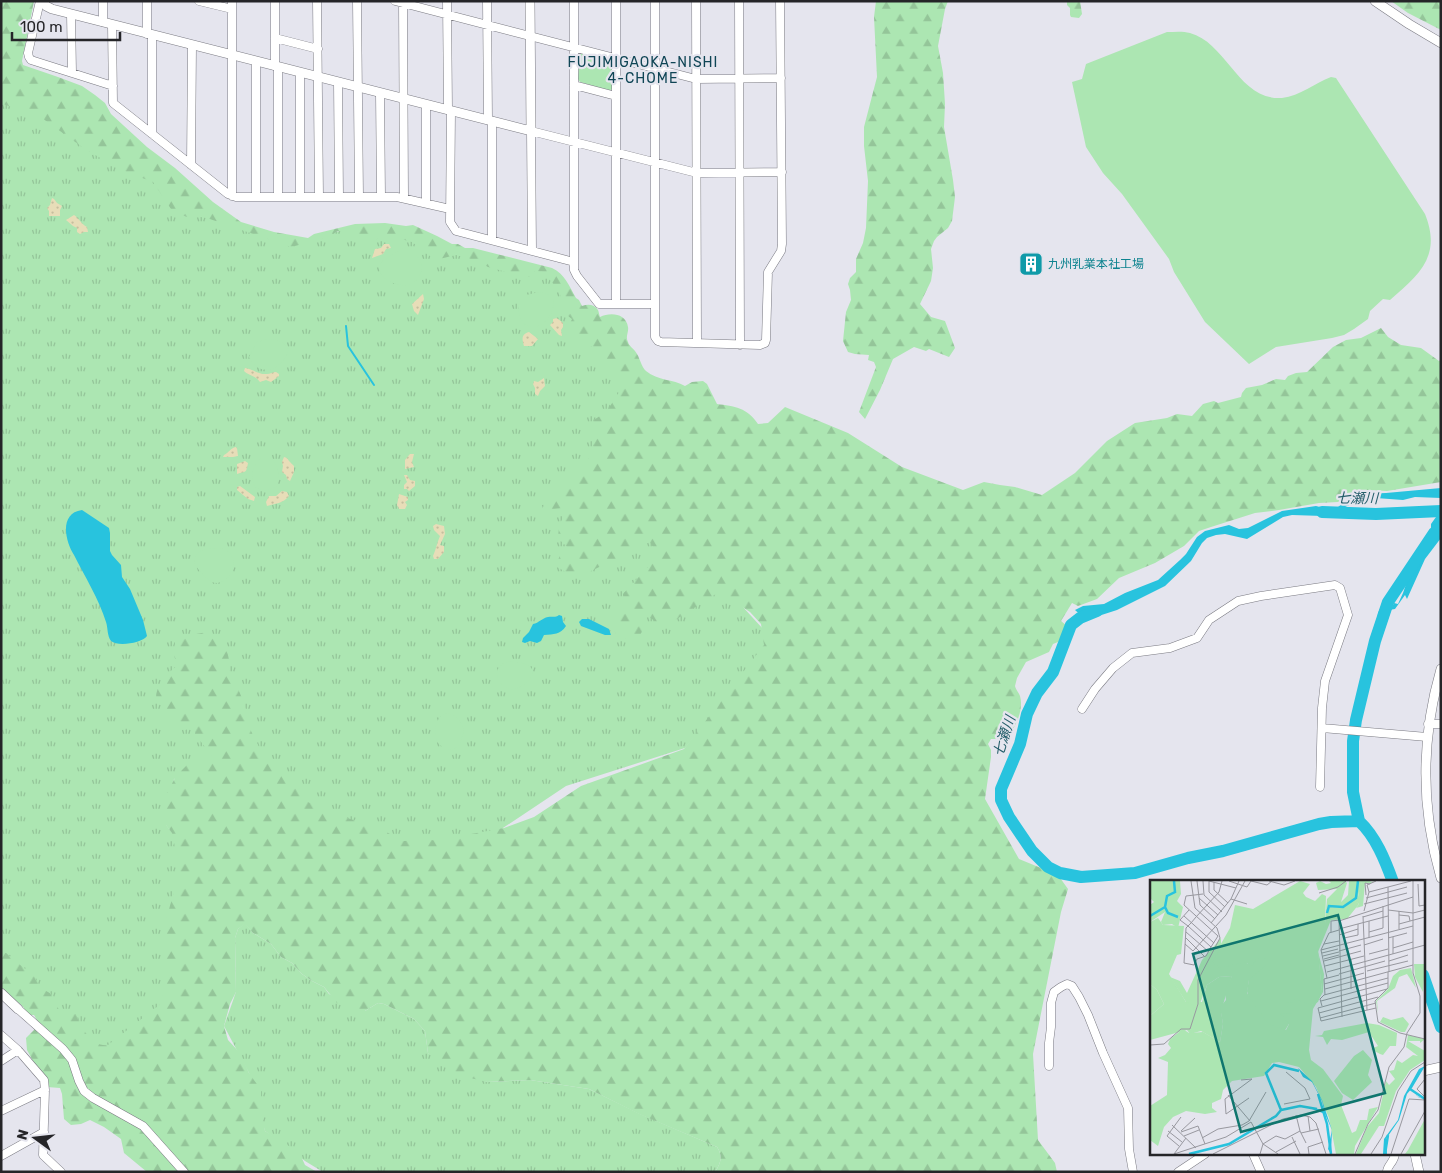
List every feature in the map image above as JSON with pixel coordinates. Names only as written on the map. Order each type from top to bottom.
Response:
[{"type":"street","points":[[112,86],[31,60],[28,52],[42,1],[49,8],[71,14],[697,173],[782,172]]},
{"type":"street","points":[[103,1],[108,23],[114,103],[232,196],[404,198],[450,209]]},
{"type":"street","points":[[147,1],[150,34],[152,134]]},
{"type":"street","points":[[198,1],[232,5],[232,196]]},
{"type":"street","points":[[275,1],[278,196]]},
{"type":"street","points":[[317,1],[319,197]]},
{"type":"street","points":[[358,1],[360,197]]},
{"type":"street","points":[[447,1],[450,222],[456,231],[574,262]]},
{"type":"street","points":[[487,1],[492,240]]},
{"type":"street","points":[[530,1],[532,251]]},
{"type":"street","points":[[574,1],[574,270],[599,304],[655,304]]},
{"type":"street","points":[[616,1],[616,304]]},
{"type":"street","points":[[655,1],[655,337],[658,341],[740,345],[763,345],[766,340],[768,272],[781,251],[782,244],[780,1]]},
{"type":"street","points":[[696,1],[697,343]]},
{"type":"street","points":[[739,1],[740,345]]},
{"type":"street","points":[[1375,1],[1441,43]]},
{"type":"street","points":[[404,198],[400,2],[696,79],[781,78]]},
{"type":"street","points":[[71,14],[72,73]]},
{"type":"street","points":[[275,38],[318,49]]},
{"type":"street","points":[[191,165],[192,45]]},
{"type":"street","points":[[256,62],[256,196]]},
{"type":"street","points":[[300,72],[300,196]]},
{"type":"street","points":[[338,82],[339,197]]},
{"type":"street","points":[[574,85],[616,96]]},
{"type":"street","points":[[380,93],[381,197]]},
{"type":"street","points":[[426,105],[426,203]]},
{"type":"street","points":[[1082,709],[1095,689],[1113,668],[1132,653],[1170,648],[1197,638],[1209,620],[1238,601],[1336,585],[1340,588],[1348,615],[1325,681],[1320,788]]},
{"type":"street","points":[[1441,669],[1428,724],[1426,779],[1431,839],[1441,878]]},
{"type":"street","points":[[1428,724],[1441,724]]},
{"type":"street","points":[[1322,728],[1427,737]]},
{"type":"street","points":[[1050,1066],[1051,1003],[1054,992],[1067,984],[1072,986],[1088,1015],[1128,1108],[1129,1149],[1132,1172]]},
{"type":"street","points":[[1,993],[63,1049],[72,1060],[78,1081],[84,1091],[143,1126],[184,1172]]},
{"type":"street","points":[[1,1035],[18,1050],[44,1080],[43,1155],[56,1170]]},
{"type":"street","points":[[1,1061],[18,1050]]},
{"type":"street","points":[[1424,1071],[1441,1067]]},
{"type":"street","points":[[1,1111],[45,1090]]},
{"type":"street","points":[[1,1156],[44,1132]]},
{"type":"street","points":[[1178,1172],[1202,1156]]},
{"type":"street","points":[[1254,1156],[1260,1172]]},
{"type":"street","points":[[1387,1172],[1394,1156]]},
{"type":"street","points":[[1415,1156],[1419,1172]]},
{"type":"green space","points":[[1,1],[34,1],[22,61],[23,65],[82,86],[95,95],[105,103],[111,114],[147,147],[175,168],[213,202],[241,222],[274,232],[308,238],[314,234],[355,224],[385,223],[413,225],[452,244],[552,268],[563,277],[582,306],[589,305],[595,307],[600,317],[613,314],[621,316],[627,322],[627,338],[629,343],[637,353],[644,369],[651,374],[685,386],[692,382],[703,381],[707,384],[717,404],[745,411],[758,424],[768,423],[785,407],[848,433],[902,467],[963,490],[984,482],[1015,487],[1042,495],[1075,473],[1107,441],[1135,423],[1167,418],[1177,414],[1192,416],[1203,404],[1214,401],[1218,403],[1241,397],[1246,388],[1262,385],[1276,379],[1285,380],[1288,376],[1296,373],[1307,372],[1333,347],[1346,340],[1361,338],[1381,328],[1388,337],[1401,345],[1421,348],[1439,361],[1441,360],[1441,482],[1387,491],[1368,490],[1338,502],[1319,503],[1255,513],[1199,531],[1184,546],[1155,563],[1119,578],[1097,599],[1078,606],[1072,603],[1061,621],[1067,626],[1058,642],[1053,644],[1049,652],[1026,662],[1017,678],[1015,686],[1021,701],[1020,713],[1010,733],[999,739],[991,739],[988,744],[991,750],[991,757],[985,799],[1019,859],[1058,875],[1068,889],[1061,912],[1033,1054],[1038,1140],[1055,1163],[1057,1172],[715,1172],[720,1160],[720,1153],[717,1147],[639,1114],[589,1089],[530,1080],[487,1082],[454,1074],[428,1053],[425,1031],[414,1019],[384,1004],[378,1003],[365,1011],[356,1012],[337,1003],[324,987],[302,974],[292,963],[281,957],[271,944],[253,933],[245,924],[238,929],[235,938],[236,992],[230,1004],[224,1026],[228,1040],[240,1053],[249,1073],[261,1090],[265,1131],[300,1154],[305,1165],[317,1172],[147,1172],[124,1153],[121,1139],[104,1127],[90,1120],[81,1124],[71,1125],[64,1119],[60,1088],[47,1087],[27,1050],[26,1038],[34,1030],[38,1022],[34,1015],[24,1013],[24,1008],[19,1003],[14,1000],[1,998],[1,952],[6,953],[35,977],[40,987],[51,994],[59,1010],[76,1014],[88,1035],[102,1045],[108,1045],[162,1003],[163,930],[180,871],[172,833],[165,824],[163,813],[164,799],[176,776],[187,765],[199,760],[210,760],[212,756],[195,734],[195,729],[191,726],[186,730],[180,729],[174,724],[165,721],[163,716],[164,704],[156,701],[157,690],[162,681],[177,666],[174,655],[175,642],[185,636],[207,632],[218,637],[226,645],[230,674],[244,703],[251,731],[262,753],[273,769],[292,783],[306,801],[333,814],[378,827],[402,841],[438,840],[504,828],[534,817],[581,786],[684,749],[764,645],[761,624],[750,612],[719,592],[669,624],[657,623],[642,611],[638,614],[645,626],[639,637],[632,634],[626,639],[617,636],[612,625],[615,614],[624,603],[623,594],[658,556],[650,542],[587,573],[567,573],[556,566],[560,555],[569,549],[558,538],[559,527],[565,512],[563,508],[554,509],[547,513],[542,509],[549,496],[577,473],[595,450],[590,432],[594,420],[607,411],[621,389],[624,377],[613,370],[608,372],[593,346],[584,348],[572,336],[568,328],[572,319],[568,316],[562,304],[557,288],[550,280],[551,275],[535,271],[530,277],[521,276],[488,267],[478,261],[456,255],[435,260],[412,242],[390,236],[369,241],[350,232],[338,231],[326,238],[291,247],[207,218],[187,217],[177,213],[171,209],[153,182],[121,170],[85,149],[35,113],[1,103]]},
{"type":"green space","points":[[876,1],[948,1],[938,46],[943,73],[944,127],[955,197],[952,221],[948,228],[934,241],[931,249],[933,268],[931,281],[920,304],[931,317],[945,321],[955,348],[949,357],[929,349],[926,351],[914,347],[893,359],[865,419],[859,412],[876,367],[874,362],[868,360],[869,355],[848,352],[843,341],[846,312],[851,300],[848,284],[850,278],[856,272],[856,259],[863,243],[866,228],[868,181],[864,127],[877,77],[874,17]]},
{"type":"green space","points":[[1067,1],[1080,1],[1082,14],[1079,18],[1071,17]]},
{"type":"green space","points":[[1391,1],[1441,1],[1441,30],[1408,13]]},
{"type":"green space","points":[[1167,32],[1187,32],[1203,39],[1255,91],[1267,96],[1289,97],[1331,77],[1336,78],[1425,214],[1430,229],[1431,242],[1425,263],[1401,291],[1390,300],[1383,299],[1370,311],[1368,319],[1354,329],[1344,335],[1332,338],[1276,347],[1249,364],[1205,322],[1174,272],[1169,259],[1122,194],[1103,173],[1086,147],[1072,82],[1082,79],[1086,64]]},
{"type":"green space","points":[[580,52],[612,62],[612,89],[610,91],[580,82],[578,79]]},
{"type":"green space","points":[[1,98],[45,116],[171,187],[221,220],[279,237],[309,240],[346,229],[386,228],[551,273],[567,297],[614,329],[656,524],[719,581],[774,641],[685,748],[566,786],[482,842],[434,845],[387,840],[219,765],[174,779],[166,825],[194,860],[170,1010],[105,1063],[1,977]]},
{"type":"green space","points":[[404,248],[416,255],[422,267],[416,281],[410,284],[394,284],[382,275],[381,263]]},
{"type":"green space","points":[[539,292],[549,295],[553,299],[553,308],[550,316],[544,322],[538,326],[531,327],[525,324],[520,316],[518,303],[526,295]]},
{"type":"green space","points":[[268,339],[280,342],[289,350],[281,363],[276,367],[265,370],[254,364],[249,357],[257,342]]},
{"type":"green space","points":[[262,457],[269,457],[275,463],[278,470],[277,486],[268,490],[257,488],[253,483],[253,470],[256,463]]},
{"type":"green space","points":[[214,548],[223,549],[230,553],[234,564],[228,578],[217,583],[207,578],[194,562],[198,553]]},
{"type":"green space","points":[[511,661],[528,665],[533,672],[532,677],[528,681],[513,690],[502,684],[498,680],[497,675],[497,670],[500,666]]},
{"type":"green space","points":[[447,713],[458,719],[464,731],[458,746],[452,749],[442,747],[436,739],[435,731],[439,719]]},
{"type":"green space","points":[[245,923],[253,933],[271,944],[281,957],[292,963],[312,981],[324,987],[329,994],[365,1011],[378,1003],[384,1004],[414,1019],[425,1031],[428,1053],[487,1082],[530,1080],[589,1089],[640,1114],[717,1147],[721,1156],[719,1166],[715,1172],[323,1172],[265,1131],[249,1073],[224,1026],[236,992],[235,938],[238,929]]},
{"type":"sand","points":[[52,198],[62,206],[60,216],[49,216],[47,208]]},
{"type":"sand","points":[[74,215],[87,227],[88,232],[80,234],[77,232],[77,228],[66,220]]},
{"type":"sand","points":[[384,244],[389,244],[391,248],[386,249],[383,254],[372,258],[375,249],[381,248]]},
{"type":"sand","points":[[423,294],[424,299],[418,315],[414,311],[412,304]]},
{"type":"sand","points":[[557,318],[563,323],[562,336],[550,325],[553,319]]},
{"type":"sand","points":[[529,332],[538,339],[532,346],[524,346],[523,336]]},
{"type":"sand","points":[[245,368],[264,374],[276,372],[279,376],[271,382],[266,380],[260,382],[244,371]]},
{"type":"sand","points":[[544,378],[545,386],[538,396],[535,394],[534,381],[538,382]]},
{"type":"sand","points":[[236,447],[238,456],[223,457],[231,449]]},
{"type":"sand","points":[[410,454],[414,454],[412,462],[414,467],[405,469],[405,460]]},
{"type":"sand","points":[[284,457],[294,466],[294,472],[290,481],[282,472]]},
{"type":"sand","points":[[245,461],[248,463],[246,471],[237,474],[237,464]]},
{"type":"sand","points":[[404,475],[407,475],[410,480],[415,481],[415,486],[409,491],[404,489],[404,485],[407,482]]},
{"type":"sand","points":[[240,486],[255,497],[254,501],[248,499],[237,490],[237,487]]},
{"type":"sand","points":[[282,491],[287,492],[289,496],[279,503],[267,506],[266,502],[269,496],[276,496]]},
{"type":"sand","points":[[399,494],[408,497],[408,500],[405,502],[407,505],[405,509],[399,509],[397,505]]},
{"type":"sand","points":[[436,524],[444,526],[445,534],[440,545],[444,546],[444,552],[438,559],[434,559],[433,556],[440,536],[434,530],[433,526]]},
{"type":"water","points":[[1441,488],[1441,498],[1415,497],[1403,500],[1362,499],[1335,514],[1283,517],[1247,539],[1225,534],[1207,538],[1191,561],[1165,586],[1117,610],[1086,620],[1075,610],[1083,606],[1104,604],[1125,593],[1158,580],[1186,554],[1197,537],[1205,531],[1229,525],[1239,529],[1248,528],[1282,511],[1316,506],[1320,507],[1320,511],[1338,507],[1360,494]]},
{"type":"water","points":[[82,510],[109,528],[110,551],[121,565],[122,577],[130,589],[143,620],[147,636],[140,641],[119,644],[114,643],[110,639],[100,605],[68,542],[67,522],[75,512]]},
{"type":"water","points":[[1441,510],[1441,538],[1425,559],[1407,599],[1405,595],[1395,609],[1389,610],[1385,622],[1383,619],[1385,609],[1383,609],[1380,620],[1377,621],[1383,602],[1392,607],[1394,603],[1398,604],[1417,552],[1431,532],[1431,524]]},
{"type":"water","points":[[559,615],[562,616],[566,626],[561,631],[556,634],[544,635],[541,641],[537,643],[530,641],[522,642],[533,624]]},
{"type":"water","points":[[582,619],[589,619],[609,629],[611,635],[605,635],[581,626],[579,622]]},
{"type":"waterway","points":[[346,326],[348,346],[374,385]]},
{"type":"waterway","name":"七瀬川","points":[[1322,512],[1376,514],[1441,511]]},
{"type":"waterway","points":[[1359,821],[1353,792],[1353,741],[1356,720],[1375,641],[1388,602],[1434,533],[1441,527]]},
{"type":"waterway","name":"七瀬川","points":[[1097,611],[1080,618],[1071,625],[1053,672],[1037,693],[1027,714],[1020,744],[1001,789],[1001,800],[1009,817],[1032,851],[1048,867],[1060,873],[1081,877],[1135,873],[1319,824],[1359,821],[1375,842],[1392,880]]},
{"type":"waterway","name":"七瀬川","points":[[1424,978],[1441,1027]]},
{"type":"place","name":"九州乳業本社工場","points":[[1031,264]]},
{"type":"district","name":"FUJIMIGAOKA-NISHI 4-CHOME","points":[[643,70]]}]
